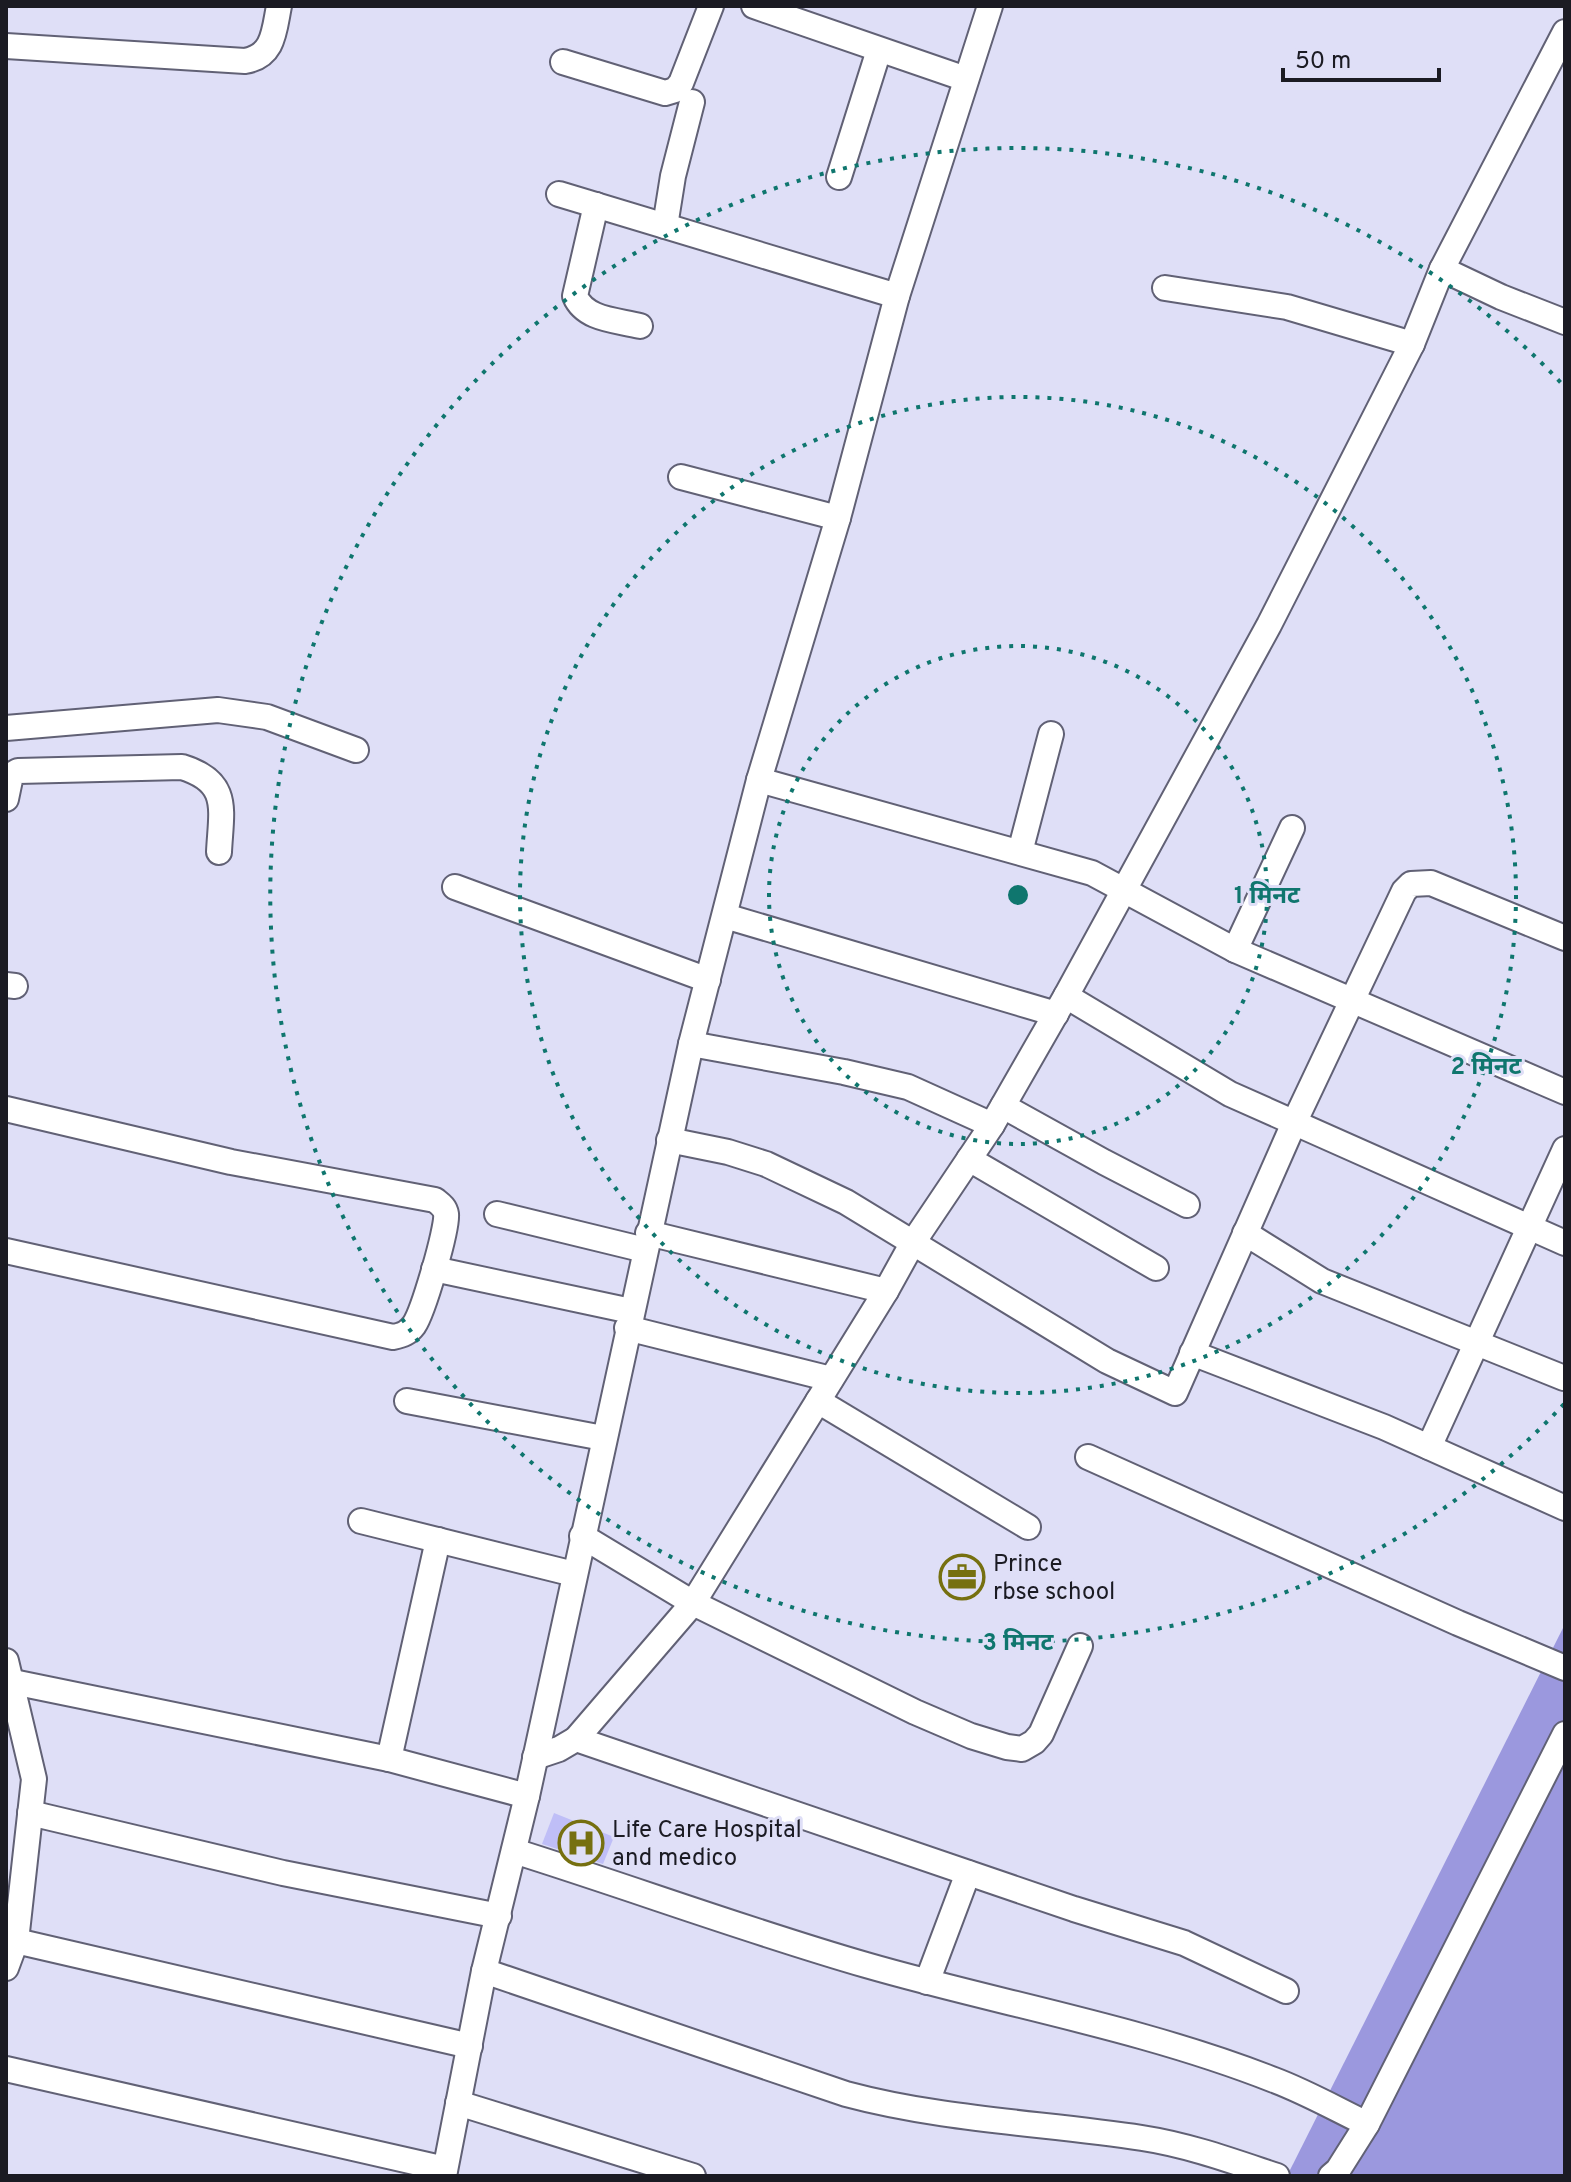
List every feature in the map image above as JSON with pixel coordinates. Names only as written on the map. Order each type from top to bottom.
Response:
[{"type":"street","points":[[6,46],[245,61],[265,53],[272,41],[279,6]]},
{"type":"street","points":[[563,62],[665,93],[675,90],[681,83],[711,6]]},
{"type":"street","points":[[754,6],[966,79]]},
{"type":"street","points":[[6,2069],[444,2173],[484,1971],[527,1796],[691,1044],[759,780],[838,518],[897,296],[990,6]]},
{"type":"street","points":[[535,1757],[576,1739],[693,1603],[912,1244],[997,1115],[1061,1005],[1269,625],[1412,344],[1442,269],[1565,32]]},
{"type":"street","points":[[839,177],[879,50]]},
{"type":"street","points":[[665,226],[673,176],[692,102]]},
{"type":"street","points":[[559,194],[897,296]]},
{"type":"street","points":[[596,205],[575,296],[579,307],[588,313],[640,326]]},
{"type":"street","points":[[1442,269],[1565,322]]},
{"type":"street","points":[[1165,288],[1287,307],[1412,344]]},
{"type":"street","points":[[681,477],[838,518]]},
{"type":"street","points":[[6,728],[218,710],[280,721],[356,750]]},
{"type":"street","points":[[1020,852],[1051,734]]},
{"type":"street","points":[[6,799],[11,775],[18,771],[182,767],[201,773],[215,787],[221,804],[219,852]]},
{"type":"street","points":[[759,780],[1084,870],[1235,950],[1565,1092]]},
{"type":"street","points":[[1235,950],[1292,828]]},
{"type":"street","points":[[669,1140],[728,1152],[766,1164],[868,1213],[912,1244],[1107,1361],[1175,1393],[1294,1123],[1404,891],[1411,884],[1420,882],[1439,886],[1565,938]]},
{"type":"street","points":[[455,887],[708,980]]},
{"type":"street","points":[[725,916],[1061,1005],[1294,1123],[1565,1243]]},
{"type":"street","points":[[691,1044],[844,1072],[908,1087],[997,1115],[1187,1205]]},
{"type":"street","points":[[6,1109],[231,1162],[435,1200],[444,1206],[447,1216],[416,1323],[405,1335],[393,1337],[6,1251]]},
{"type":"street","points":[[1429,1447],[1565,1149]]},
{"type":"street","points":[[969,1159],[1156,1268]]},
{"type":"street","points":[[497,1214],[886,1291]]},
{"type":"street","points":[[1245,1233],[1322,1281],[1564,1378]]},
{"type":"street","points":[[434,1269],[629,1320],[831,1379]]},
{"type":"street","points":[[1192,1353],[1335,1407],[1565,1508]]},
{"type":"street","points":[[407,1401],[603,1438]]},
{"type":"street","points":[[818,1401],[1028,1527]]},
{"type":"street","points":[[1088,1457],[1565,1668]]},
{"type":"street","points":[[361,1521],[574,1574]]},
{"type":"street","points":[[582,1536],[693,1603],[915,1712],[971,1736],[1022,1749],[1041,1734],[1080,1646]]},
{"type":"street","points":[[389,1759],[438,1540]]},
{"type":"street","points":[[6,1966],[16,1941],[34,1779],[9,1672],[389,1759],[527,1796]]},
{"type":"street","points":[[1331,2176],[1367,2124],[1565,1734]]},
{"type":"street","points":[[576,1739],[1184,1943],[1286,1991]]},
{"type":"street","points":[[30,1813],[283,1873],[499,1916]]},
{"type":"street","points":[[514,1851],[863,1964],[1068,2015],[1244,2069],[1277,2081],[1367,2124]]},
{"type":"street","points":[[927,1982],[968,1873]]},
{"type":"street","points":[[16,1941],[470,2046]]},
{"type":"street","points":[[484,1971],[882,2104],[968,2118],[1142,2138],[1202,2151],[1277,2176]]},
{"type":"street","points":[[458,2103],[693,2176]]},
{"type":"shaded area","points":[[1565,1624],[1565,2176],[1287,2176]]},
{"type":"building","points":[[554,1813],[614,1837],[603,1864],[542,1844]]},
{"type":"place","name":"Prince rbse school","points":[[962,1577]]},
{"type":"place","name":"Life Care Hospital and medico","points":[[581,1843]]}]
